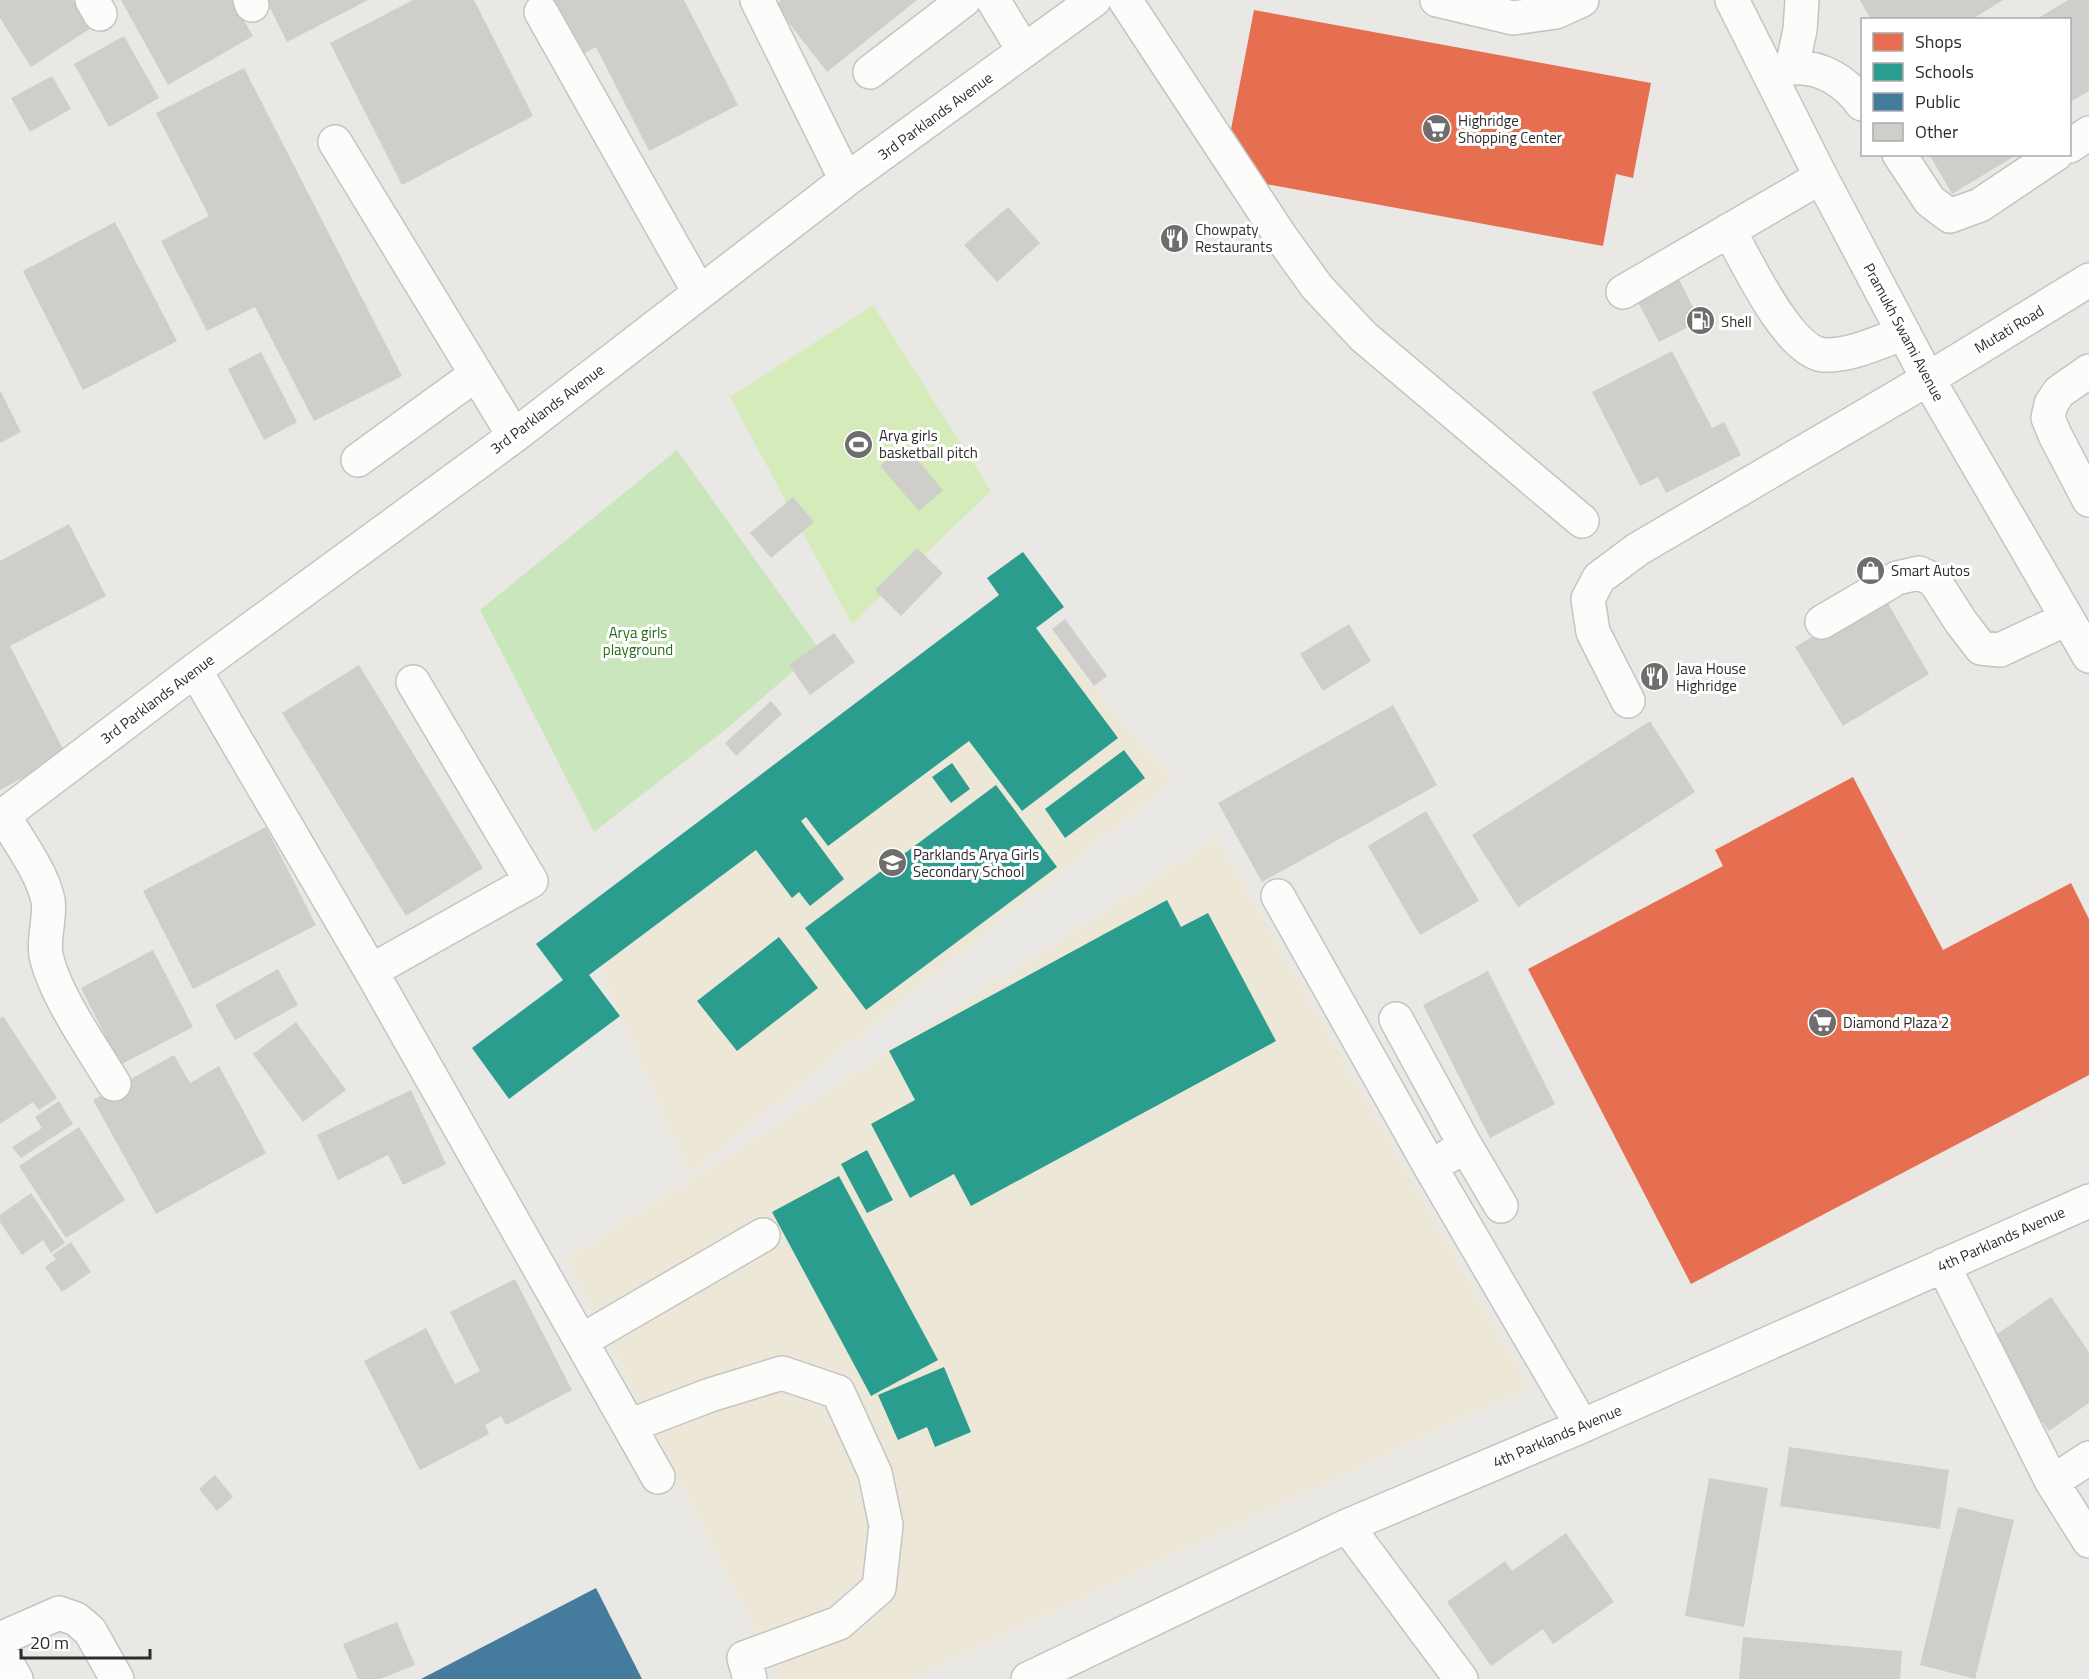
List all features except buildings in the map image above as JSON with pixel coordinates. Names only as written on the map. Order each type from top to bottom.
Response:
[{"type":"street","points":[[757,0],[846,180]]},
{"type":"street","points":[[870,72],[964,0]]},
{"type":"street","points":[[993,0],[1024,51]]},
{"type":"street","points":[[1125,0],[1281,237],[1317,287],[1364,337],[1582,521]]},
{"type":"street","points":[[1437,0],[1513,18],[1556,12],[1582,0]]},
{"type":"street","name":"Pramukh Swami Avenue","points":[[1732,0],[1781,72],[1821,177],[1928,379],[2089,656]]},
{"type":"street","points":[[1802,0],[1800,30],[1781,72],[1819,71],[1853,91],[1861,101]]},
{"type":"street","name":"3rd Parklands Avenue","points":[[2,816],[195,670],[514,436],[846,180],[1088,2]]},
{"type":"street","points":[[541,12],[699,292]]},
{"type":"street","points":[[2071,145],[2089,133]]},
{"type":"street","points":[[335,142],[514,436]]},
{"type":"street","points":[[1900,156],[1930,201],[1950,216],[1980,205],[2053,156]]},
{"type":"street","points":[[1623,292],[1821,177]]},
{"type":"street","points":[[1729,230],[1780,318],[1798,341],[1822,355],[1852,351],[1904,333]]},
{"type":"street","name":"Mutati Road","points":[[1628,701],[1593,632],[1588,599],[1599,578],[1638,549],[1928,379],[2089,280]]},
{"type":"street","points":[[2089,371],[2059,392],[2051,404],[2048,417],[2089,500]]},
{"type":"street","points":[[358,460],[475,375]]},
{"type":"street","points":[[1822,622],[1897,578],[1919,573],[1934,580],[1981,648],[2000,650],[2066,619]]},
{"type":"street","points":[[195,670],[371,971],[658,1477]]},
{"type":"street","points":[[371,971],[531,881],[413,682]]},
{"type":"street","points":[[2,816],[41,881],[49,902],[46,954],[59,992],[114,1084]]},
{"type":"street","points":[[1278,896],[1431,1168],[1582,1426]]},
{"type":"street","points":[[1396,1019],[1501,1206]]},
{"type":"street","points":[[1431,1168],[1466,1145]]},
{"type":"street","name":"4th Parklands Avenue","points":[[1028,1679],[1347,1526],[1582,1426],[2089,1201]]},
{"type":"street","points":[[581,1341],[763,1235]]},
{"type":"street","points":[[1943,1264],[2052,1482],[2089,1541]]},
{"type":"street","points":[[629,1426],[710,1395],[782,1373],[838,1392],[875,1473],[886,1525],[879,1588],[839,1623],[744,1658],[750,1679]]},
{"type":"street","points":[[2052,1482],[2089,1458]]},
{"type":"street","points":[[1347,1526],[1461,1679]]},
{"type":"street","points":[[0,1639],[59,1613],[76,1619],[90,1631],[117,1679]]},
{"type":"street","points":[[0,1651],[16,1679]]},
{"type":"shaded area","name":"Parklands Arya Girls Secondary School","points":[[1051,637],[1173,781],[689,1175],[590,946]]},
{"type":"shaded area","points":[[1217,837],[1529,1387],[911,1679],[780,1679],[567,1260]]},
{"type":"green space","name":"Arya girls basketball pitch","points":[[873,305],[991,491],[852,624],[730,397]]},
{"type":"green space","name":"Arya girls playground","points":[[677,450],[819,649],[725,730],[594,832],[480,610]]},
{"type":"place","name":"Highridge Shopping Center","points":[[1437,129]]},
{"type":"place","name":"Chowpaty Restaurants","points":[[1174,238]]},
{"type":"place","name":"Shell","points":[[1700,321]]},
{"type":"place","name":"Arya girls basketball pitch","points":[[858,444]]},
{"type":"place","name":"Smart Autos","points":[[1870,570]]},
{"type":"place","name":"Java House Highridge","points":[[1655,677]]},
{"type":"place","name":"Parklands Arya Girls Secondary School","points":[[892,863]]},
{"type":"place","name":"Diamond Plaza 2","points":[[1822,1022]]}]
